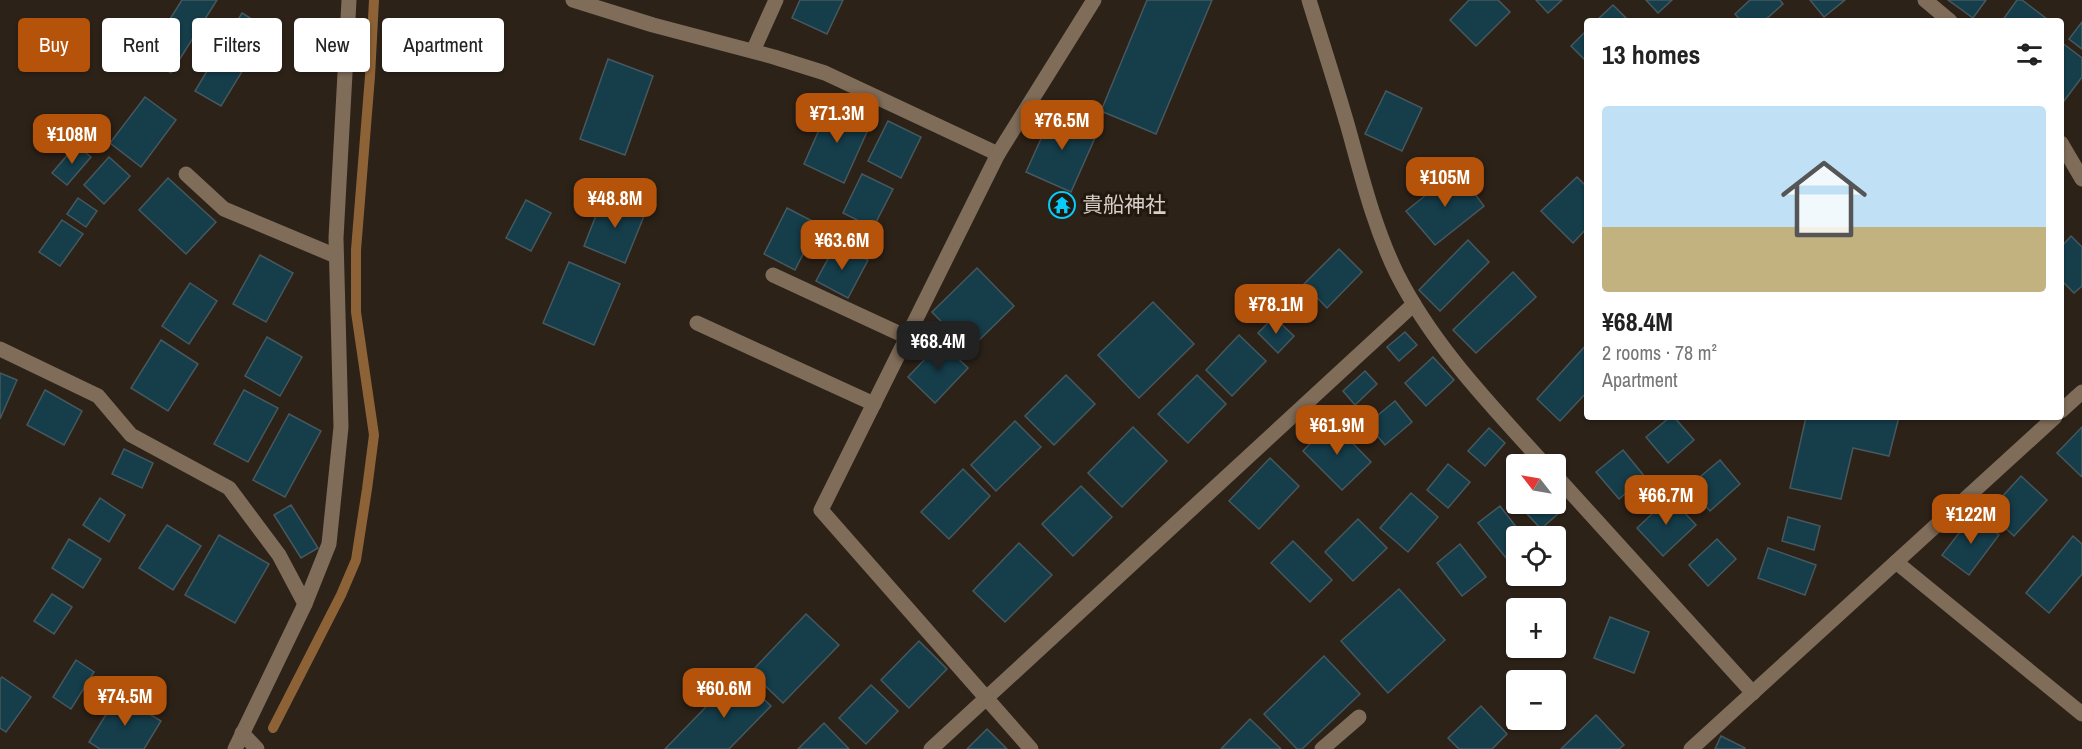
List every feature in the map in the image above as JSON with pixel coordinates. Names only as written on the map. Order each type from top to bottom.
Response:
[{"type":"street","points":[[235,749],[305,604],[329,544],[341,427],[336,226],[349,0]]},
{"type":"street","points":[[573,0],[825,73],[998,154]]},
{"type":"street","points":[[753,51],[777,0]]},
{"type":"street","points":[[1031,749],[821,510],[998,154],[1094,0]]},
{"type":"street","points":[[1309,0],[1368,203],[1397,274],[1428,327],[1459,369],[1535,454]]},
{"type":"street","points":[[1925,0],[1946,18]]},
{"type":"street","points":[[2064,149],[2082,179]]},
{"type":"street","points":[[186,174],[224,209],[336,256]]},
{"type":"street","points":[[773,275],[907,337]]},
{"type":"street","points":[[931,749],[1414,303]]},
{"type":"street","points":[[696,323],[874,404]]},
{"type":"street","points":[[0,349],[98,396],[131,435],[229,488],[279,555],[305,604]]},
{"type":"street","points":[[2064,408],[2082,392]]},
{"type":"street","points":[[1691,749],[2052,420]]},
{"type":"street","points":[[1566,487],[1753,693]]},
{"type":"street","points":[[1896,562],[2082,714]]},
{"type":"street","points":[[1322,749],[1359,717]]},
{"type":"street","points":[[242,733],[257,749]]},
{"type":"building","points":[[182,0],[217,0],[206,18],[192,18],[192,40],[180,59],[180,18],[171,18]]},
{"type":"building","points":[[800,0],[843,0],[827,34],[792,18]]},
{"type":"building","points":[[1147,0],[1212,0],[1156,134],[1101,111]]},
{"type":"building","points":[[1469,0],[1498,0],[1510,12],[1476,46],[1450,20]]},
{"type":"building","points":[[1536,0],[1562,0],[1548,13]]},
{"type":"building","points":[[1646,0],[1672,0],[1658,13]]},
{"type":"building","points":[[1750,0],[1780,0],[1783,4],[1767,18],[1738,18],[1735,14]]},
{"type":"building","points":[[1810,0],[1845,0],[1824,17]]},
{"type":"building","points":[[1948,0],[1986,0],[1973,18]]},
{"type":"building","points":[[2017,0],[2022,0],[2046,18],[2004,18]]},
{"type":"building","points":[[1613,5],[1626,18],[1599,18]]},
{"type":"building","points":[[242,13],[250,18],[239,18]]},
{"type":"building","points":[[2082,22],[2082,49],[2069,39]]},
{"type":"building","points":[[1584,33],[1584,59],[1571,46]]},
{"type":"building","points":[[2064,44],[2082,58],[2082,77],[2064,101]]},
{"type":"building","points":[[608,59],[653,76],[625,155],[580,139]]},
{"type":"building","points":[[206,72],[242,72],[221,106],[195,91]]},
{"type":"building","points":[[1386,91],[1422,108],[1402,151],[1365,134]]},
{"type":"building","points":[[145,97],[176,120],[141,167],[110,143]]},
{"type":"building","points":[[830,105],[871,123],[844,183],[804,164]]},
{"type":"building","points":[[1054,110],[1098,131],[1071,192],[1026,172]]},
{"type":"building","points":[[888,121],[921,137],[901,178],[868,161]]},
{"type":"building","points":[[76,145],[91,157],[67,185],[52,173]]},
{"type":"building","points":[[109,157],[130,176],[104,204],[84,185]]},
{"type":"building","points":[[1457,170],[1484,206],[1435,245],[1406,211]]},
{"type":"building","points":[[862,174],[893,189],[873,228],[843,213]]},
{"type":"building","points":[[1577,177],[1584,184],[1584,231],[1573,243],[1541,211]]},
{"type":"building","points":[[168,178],[216,222],[186,254],[139,210]]},
{"type":"building","points":[[604,195],[646,211],[625,263],[584,246]]},
{"type":"building","points":[[78,198],[97,211],[86,227],[67,214]]},
{"type":"building","points":[[526,200],[551,213],[531,251],[506,238]]},
{"type":"building","points":[[787,208],[818,224],[795,270],[764,254]]},
{"type":"building","points":[[62,220],[83,234],[60,266],[39,252]]},
{"type":"building","points":[[2071,236],[2082,247],[2082,286],[2074,293],[2064,283],[2064,244]]},
{"type":"building","points":[[1468,240],[1489,262],[1440,311],[1419,290]]},
{"type":"building","points":[[836,244],[868,260],[848,298],[816,281]]},
{"type":"building","points":[[1339,249],[1362,272],[1327,308],[1304,284]]},
{"type":"building","points":[[260,255],[293,273],[266,322],[233,304]]},
{"type":"building","points":[[569,262],[620,284],[594,345],[543,323]]},
{"type":"building","points":[[977,268],[1014,306],[969,350],[932,312]]},
{"type":"building","points":[[1513,272],[1536,297],[1476,353],[1453,330]]},
{"type":"building","points":[[190,283],[217,301],[189,344],[162,326]]},
{"type":"building","points":[[1153,302],[1194,344],[1139,398],[1098,355]]},
{"type":"building","points":[[1274,317],[1294,336],[1278,353],[1258,333]]},
{"type":"building","points":[[1405,332],[1417,345],[1399,361],[1387,347]]},
{"type":"building","points":[[1239,335],[1266,361],[1232,396],[1206,370]]},
{"type":"building","points":[[267,337],[302,357],[280,396],[245,376]]},
{"type":"building","points":[[161,340],[198,364],[168,411],[131,388]]},
{"type":"building","points":[[941,342],[968,368],[935,403],[908,377]]},
{"type":"building","points":[[1584,347],[1584,395],[1560,421],[1537,399]]},
{"type":"building","points":[[1433,357],[1454,380],[1426,406],[1405,383]]},
{"type":"building","points":[[1365,371],[1377,384],[1355,405],[1343,391]]},
{"type":"building","points":[[0,373],[17,380],[0,419]]},
{"type":"building","points":[[1066,375],[1095,404],[1054,445],[1025,416]]},
{"type":"building","points":[[1197,375],[1226,404],[1188,443],[1158,414]]},
{"type":"building","points":[[45,390],[82,411],[64,445],[27,425]]},
{"type":"building","points":[[244,390],[278,408],[248,462],[214,444]]},
{"type":"building","points":[[1395,401],[1412,422],[1385,445],[1367,424]]},
{"type":"building","points":[[289,414],[321,431],[285,497],[253,480]]},
{"type":"building","points":[[1666,420],[1677,420],[1694,440],[1668,463],[1646,437]]},
{"type":"building","points":[[1805,420],[1898,420],[1889,456],[1853,448],[1841,499],[1790,488]]},
{"type":"building","points":[[1015,421],[1041,447],[996,491],[971,465]]},
{"type":"building","points":[[1332,422],[1371,462],[1342,490],[1303,451]]},
{"type":"building","points":[[1133,427],[1167,461],[1122,507],[1088,473]]},
{"type":"building","points":[[2082,427],[2082,477],[2057,453]]},
{"type":"building","points":[[1489,428],[1505,443],[1485,466],[1468,451]]},
{"type":"building","points":[[124,449],[153,463],[142,488],[112,474]]},
{"type":"building","points":[[1623,450],[1645,477],[1619,499],[1596,472]]},
{"type":"building","points":[[1270,458],[1299,486],[1259,529],[1229,501]]},
{"type":"building","points":[[1720,460],[1740,484],[1710,511],[1688,487]]},
{"type":"building","points":[[1448,464],[1470,482],[1448,508],[1427,490]]},
{"type":"building","points":[[963,469],[990,496],[949,539],[921,512]]},
{"type":"building","points":[[2021,476],[2047,500],[2014,536],[1988,512]]},
{"type":"building","points":[[1081,486],[1112,517],[1073,556],[1042,524]]},
{"type":"building","points":[[1411,493],[1438,517],[1408,552],[1380,528]]},
{"type":"building","points":[[1670,497],[1696,525],[1663,556],[1637,528]]},
{"type":"building","points":[[100,498],[125,515],[109,542],[83,525]]},
{"type":"building","points":[[291,505],[318,548],[301,558],[274,515]]},
{"type":"building","points":[[1500,506],[1515,526],[1506,526],[1506,558],[1478,523]]},
{"type":"building","points":[[1527,514],[1558,514],[1544,526],[1538,526]]},
{"type":"building","points":[[1973,515],[1999,535],[1969,575],[1942,555]]},
{"type":"building","points":[[1788,517],[1820,526],[1814,550],[1782,541]]},
{"type":"building","points":[[1358,519],[1387,548],[1353,581],[1325,552]]},
{"type":"building","points":[[167,525],[201,546],[173,590],[139,568]]},
{"type":"building","points":[[219,535],[269,564],[235,623],[185,595]]},
{"type":"building","points":[[2073,536],[2082,544],[2082,574],[2049,613],[2026,593]]},
{"type":"building","points":[[69,539],[101,559],[83,588],[52,568]]},
{"type":"building","points":[[1717,539],[1736,559],[1708,586],[1689,565]]},
{"type":"building","points":[[1293,541],[1332,580],[1310,602],[1271,563]]},
{"type":"building","points":[[1019,543],[1052,575],[1005,622],[973,591]]},
{"type":"building","points":[[1460,544],[1486,577],[1462,596],[1437,563]]},
{"type":"building","points":[[1768,548],[1816,565],[1805,595],[1758,578]]},
{"type":"building","points":[[1399,589],[1445,640],[1388,693],[1341,641]]},
{"type":"building","points":[[52,594],[72,607],[54,634],[34,621]]},
{"type":"building","points":[[806,614],[839,645],[783,703],[751,672]]},
{"type":"building","points":[[1610,617],[1649,632],[1634,673],[1594,658]]},
{"type":"building","points":[[919,641],[947,669],[909,708],[881,680]]},
{"type":"building","points":[[1324,656],[1360,694],[1302,749],[1297,749],[1264,714]]},
{"type":"building","points":[[76,660],[94,672],[71,709],[53,697]]},
{"type":"building","points":[[738,674],[771,706],[729,749],[665,749]]},
{"type":"building","points":[[2,677],[31,697],[6,732],[0,728],[0,679]]},
{"type":"building","points":[[871,685],[898,711],[866,744],[839,718]]},
{"type":"building","points":[[118,695],[161,721],[144,749],[100,749],[89,742]]},
{"type":"building","points":[[1481,706],[1507,734],[1492,749],[1459,749],[1448,738]]},
{"type":"building","points":[[1596,715],[1624,745],[1619,749],[1561,749]]},
{"type":"building","points":[[1250,719],[1281,749],[1221,749]]},
{"type":"building","points":[[824,723],[849,749],[798,749]]},
{"type":"building","points":[[987,729],[1007,749],[967,749]]},
{"type":"building","points":[[1721,736],[1745,748],[1745,749],[1715,749]]},
{"type":"waterway","points":[[273,728],[341,595],[356,560],[367,489],[374,435],[356,312],[356,250],[374,0]]},
{"type":"place","name":"貴船神社","points":[[1062,205]]}]
